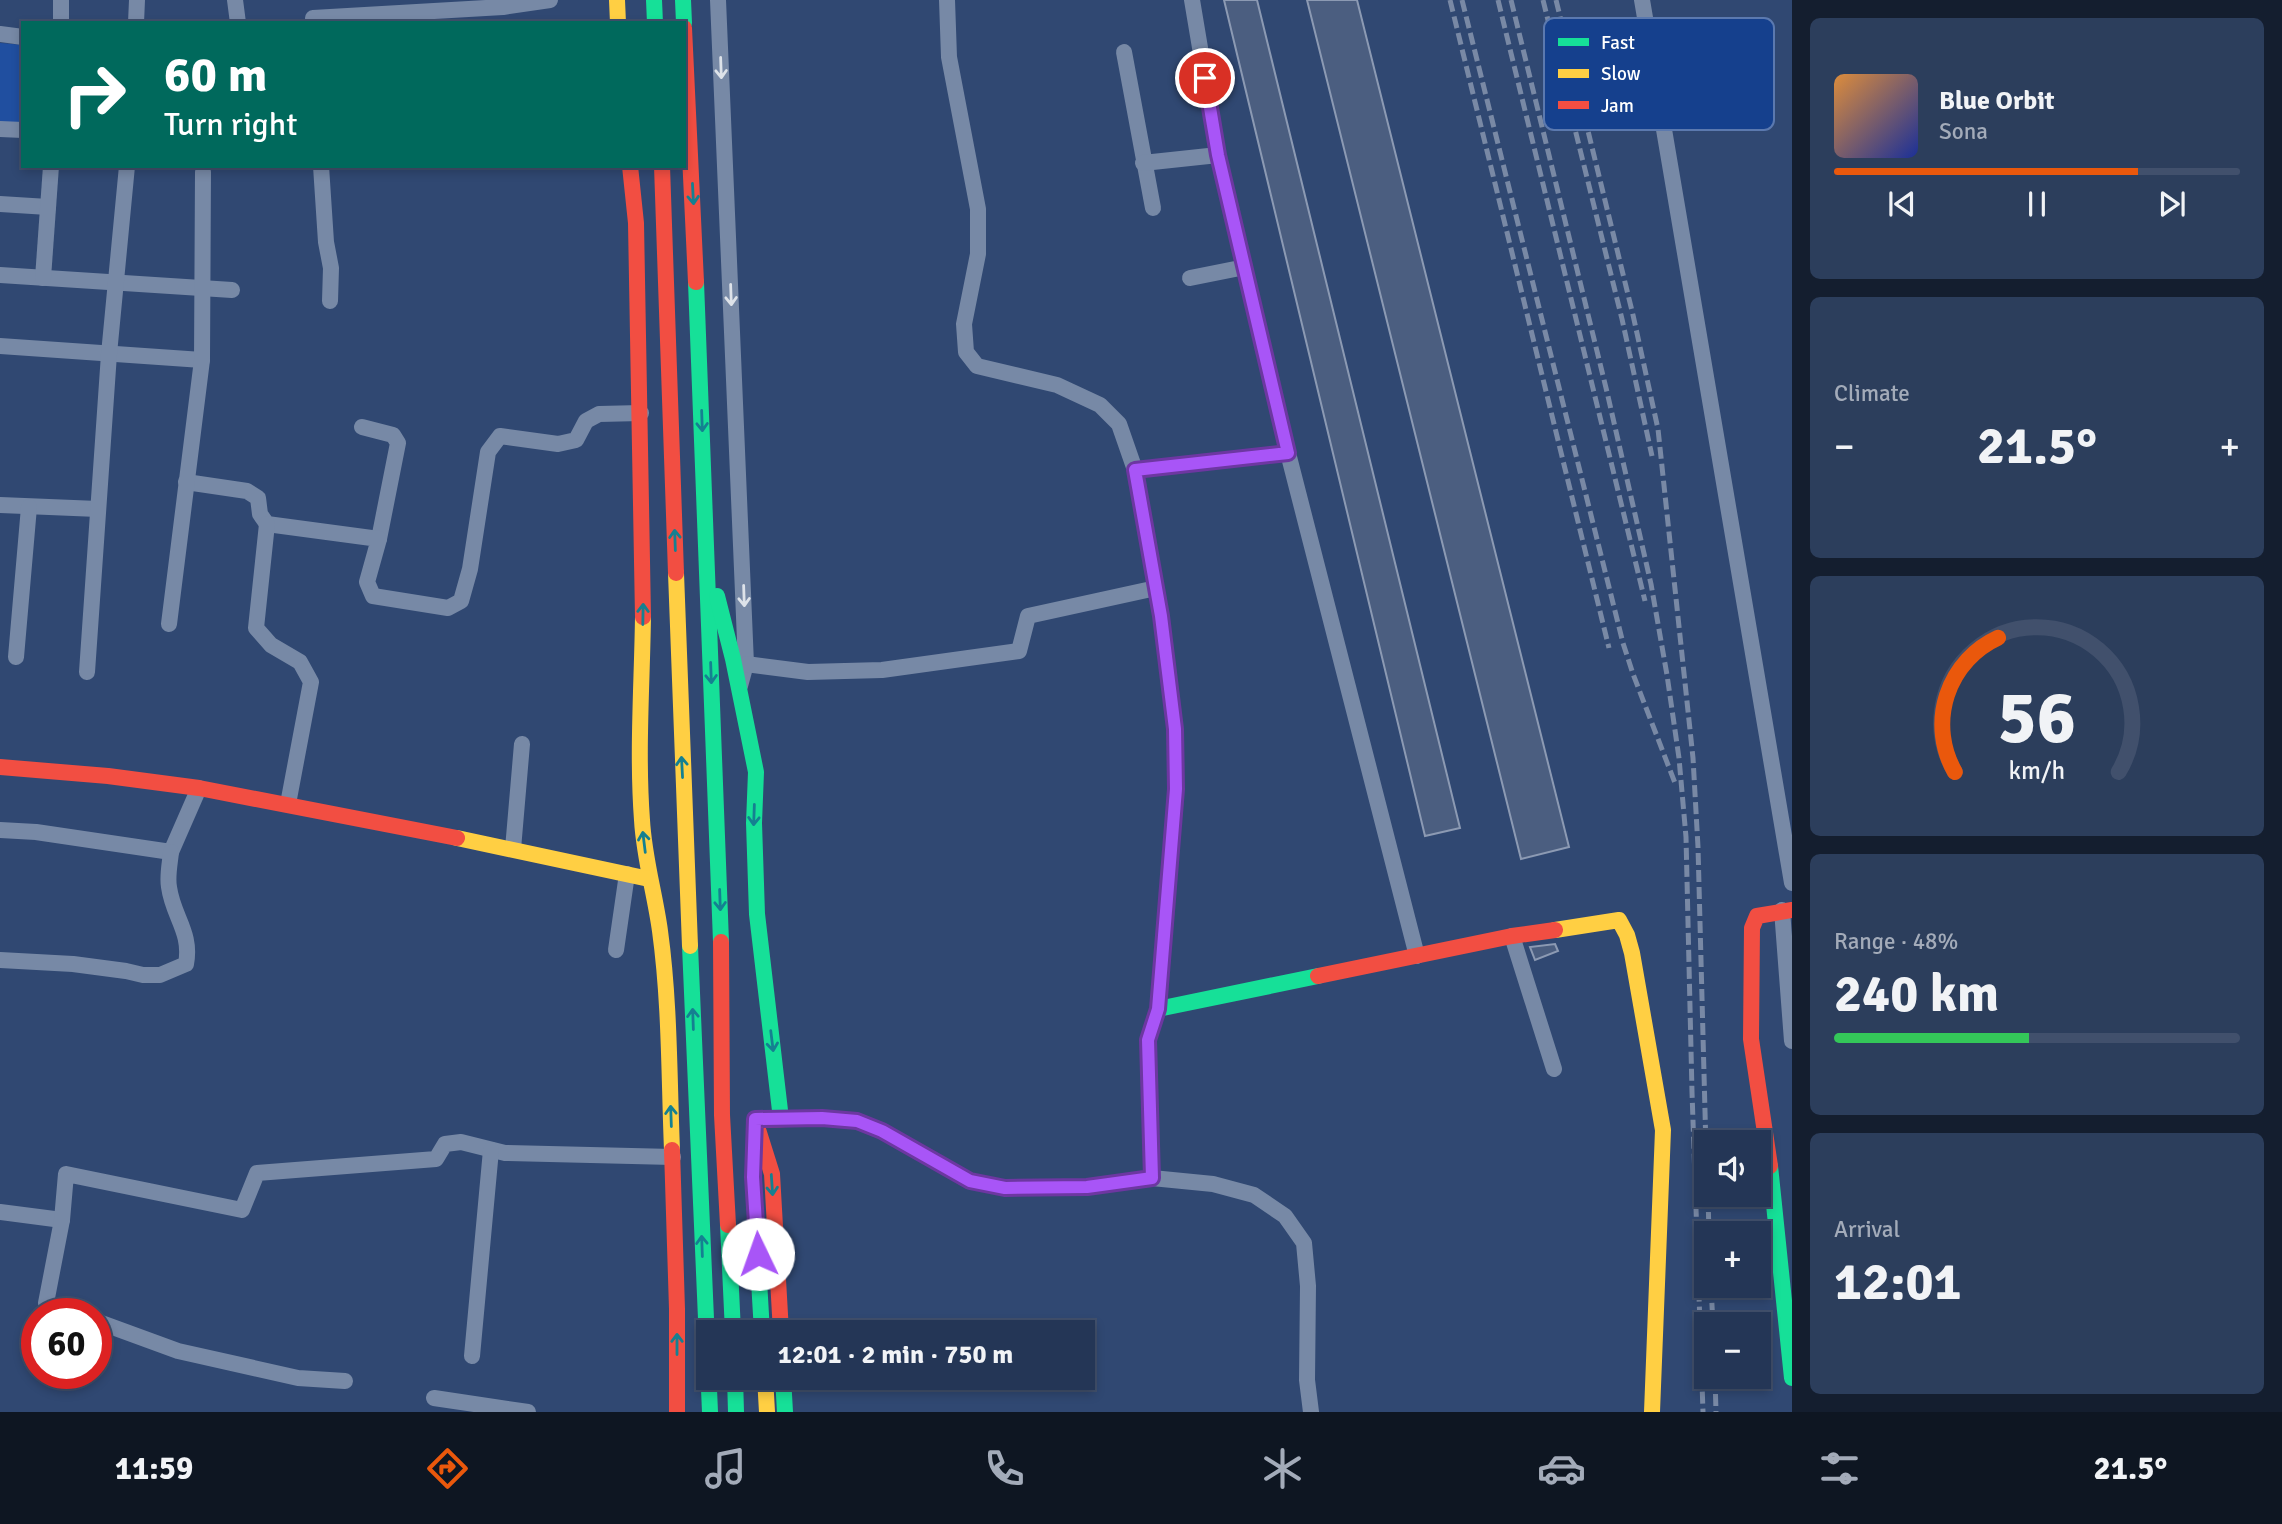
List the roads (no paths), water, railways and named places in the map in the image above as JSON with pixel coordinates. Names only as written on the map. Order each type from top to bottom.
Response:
[{"type":"main road","points":[[617,0],[618,21]]},
{"type":"main road","points":[[654,0],[655,21]]},
{"type":"main road","points":[[683,0],[684,21]]},
{"type":"main road","points":[[686,64],[721,936],[738,1117],[733,1320]]},
{"type":"main road","points":[[630,168],[636,223],[641,412],[643,601],[640,782],[642,823],[661,943],[667,1010],[677,1309],[677,1412]]},
{"type":"main road","points":[[662,168],[682,755],[710,1412]]},
{"type":"main road","points":[[707,556],[756,772],[754,823],[757,914],[781,1119]]},
{"type":"main road","points":[[0,767],[108,776],[199,788],[649,878]]},
{"type":"main road","points":[[1787,910],[1757,916],[1752,928],[1752,1040],[1771,1176],[1792,1378]]},
{"type":"main road","points":[[738,1117],[857,1121],[882,1131],[970,1181],[1005,1188],[1087,1187],[1152,1178],[1148,1040],[1158,1009],[1512,936],[1619,920],[1632,953],[1663,1130],[1652,1412]]},
{"type":"main road","points":[[738,1117],[753,1177],[761,1320]]},
{"type":"main road","points":[[738,1117],[772,1174],[780,1320]]},
{"type":"main road","points":[[735,1390],[736,1412]]},
{"type":"main road","points":[[765,1390],[766,1412]]},
{"type":"main road","points":[[784,1390],[785,1412]]},
{"type":"street","points":[[61,0],[61,21]]},
{"type":"street","points":[[136,21],[137,0]]},
{"type":"street","points":[[236,0],[238,21]]},
{"type":"street","points":[[312,0],[313,20],[503,7],[550,0]]},
{"type":"street","points":[[718,0],[746,664],[739,690]]},
{"type":"street","points":[[947,0],[949,57],[978,209],[978,254],[964,324],[966,352],[977,366],[1057,385],[1100,405],[1118,424],[1135,470],[1156,588],[1175,729],[1176,789],[1158,1009]]},
{"type":"street","points":[[1192,0],[1218,155],[1244,267],[1288,453],[1418,956]]},
{"type":"street","points":[[1642,0],[1645,18]]},
{"type":"street","points":[[0,34],[21,37]]},
{"type":"street","points":[[1124,52],[1153,208]]},
{"type":"street","points":[[0,129],[21,130]]},
{"type":"street","points":[[1664,130],[1792,883]]},
{"type":"street","points":[[1143,163],[1218,155]]},
{"type":"street","points":[[43,278],[51,168]]},
{"type":"street","points":[[87,672],[127,168]]},
{"type":"street","points":[[321,168],[326,242],[331,268],[330,301]]},
{"type":"street","points":[[169,624],[202,360],[203,172]]},
{"type":"street","points":[[0,204],[48,207]]},
{"type":"street","points":[[1190,278],[1244,267]]},
{"type":"street","points":[[0,275],[232,290]]},
{"type":"street","points":[[0,346],[202,360]]},
{"type":"street","points":[[362,427],[393,435],[398,443],[379,539],[367,582],[373,596],[448,608],[461,601],[470,569],[488,452],[500,436],[558,444],[576,440],[586,421],[599,414],[641,412]]},
{"type":"street","points":[[1135,470],[1288,453]]},
{"type":"street","points":[[186,482],[247,491],[258,498],[260,514],[267,524],[256,628],[271,645],[300,662],[311,682],[288,804]]},
{"type":"street","points":[[0,505],[98,509]]},
{"type":"street","points":[[16,657],[29,507]]},
{"type":"street","points":[[267,524],[379,539]]},
{"type":"street","points":[[746,664],[808,672],[882,670],[1019,651],[1028,616],[1156,588]]},
{"type":"street","points":[[513,849],[522,744]]},
{"type":"street","points":[[0,960],[73,964],[143,975],[160,975],[186,964],[188,940],[176,914],[168,885],[171,852],[199,788]]},
{"type":"street","points":[[0,830],[36,832],[171,852]]},
{"type":"street","points":[[616,950],[627,874]]},
{"type":"street","points":[[1787,910],[1792,1041]]},
{"type":"street","points":[[1512,936],[1554,1069]]},
{"type":"street","points":[[47,1298],[62,1220],[66,1174],[242,1210],[257,1173],[436,1159],[444,1144],[461,1142],[505,1153],[673,1157]]},
{"type":"street","points":[[472,1356],[491,1150]]},
{"type":"street","points":[[1152,1178],[1213,1184],[1254,1195],[1285,1216],[1304,1243],[1308,1286],[1307,1380],[1311,1412]]},
{"type":"street","points":[[0,1212],[62,1220]]},
{"type":"street","points":[[112,1327],[178,1350],[298,1378],[345,1381]]},
{"type":"street","points":[[434,1398],[528,1412]]},
{"type":"railway","points":[[1450,0],[1609,648]]},
{"type":"railway","points":[[1462,0],[1623,643],[1675,783]]},
{"type":"railway","points":[[1498,0],[1645,601]]},
{"type":"railway","points":[[1511,0],[1651,584],[1679,758],[1686,837],[1703,1412]]},
{"type":"railway","points":[[1543,0],[1547,18]]},
{"type":"railway","points":[[1556,0],[1560,18]]},
{"type":"railway","points":[[1575,130],[1622,319],[1652,456]]},
{"type":"railway","points":[[1588,130],[1658,429],[1693,758],[1705,1130]]},
{"type":"railway","points":[[1708,1207],[1709,1221]]},
{"type":"railway","points":[[1712,1298],[1712,1312]]},
{"type":"railway","points":[[1715,1389],[1716,1412]]}]
